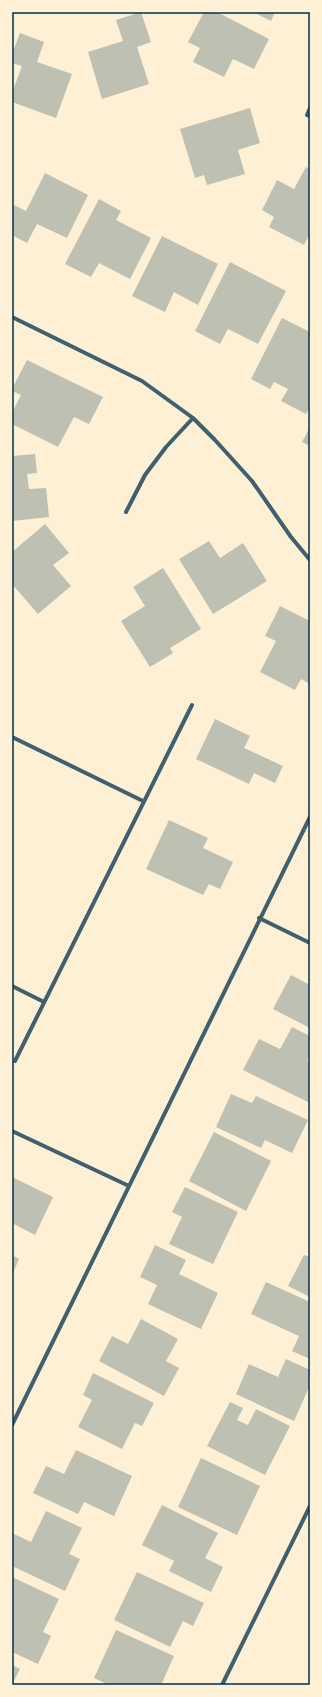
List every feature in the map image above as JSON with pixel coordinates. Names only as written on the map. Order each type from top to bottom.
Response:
[{"type":"street","points":[[308,115],[310,108]]},
{"type":"street","points":[[12,317],[142,381],[193,418],[252,481],[290,537],[310,560]]},
{"type":"street","points":[[126,512],[145,475],[166,447],[193,418]]},
{"type":"street","points":[[15,1061],[192,705]]},
{"type":"street","points":[[12,737],[143,801]]},
{"type":"street","points":[[12,1425],[259,918],[310,817]]},
{"type":"street","points":[[259,918],[310,943]]},
{"type":"street","points":[[12,986],[44,1002]]},
{"type":"street","points":[[12,1131],[129,1186]]},
{"type":"street","points":[[222,1685],[310,1506]]},
{"type":"building","points":[[141,12],[151,42],[137,47],[149,84],[102,99],[88,52],[123,41],[116,20]]},
{"type":"building","points":[[204,12],[217,12],[269,39],[254,69],[233,59],[224,77],[193,62],[200,48],[188,42]]},
{"type":"building","points":[[253,12],[275,12],[271,21]]},
{"type":"building","points":[[20,33],[44,42],[37,62],[72,74],[56,118],[12,102],[12,93],[22,66],[12,63],[12,54]]},
{"type":"building","points":[[250,108],[260,143],[238,150],[245,174],[207,185],[204,175],[195,178],[180,129]]},
{"type":"building","points":[[306,167],[310,169],[310,233],[304,245],[269,227],[274,217],[262,210],[277,180],[294,189]]},
{"type":"building","points":[[45,173],[88,195],[67,238],[37,224],[27,243],[12,235],[12,209],[14,205],[26,211]]},
{"type":"building","points":[[99,199],[121,211],[116,220],[151,238],[130,279],[99,263],[91,277],[65,264]]},
{"type":"building","points":[[162,236],[218,264],[198,305],[174,292],[165,312],[132,296]]},
{"type":"building","points":[[230,262],[286,291],[258,344],[228,329],[220,344],[195,331]]},
{"type":"building","points":[[282,318],[310,332],[310,407],[306,414],[281,401],[288,389],[274,382],[270,389],[251,379]]},
{"type":"building","points":[[27,360],[103,397],[89,424],[74,417],[58,447],[12,424],[12,413],[21,395],[12,391],[12,389]]},
{"type":"building","points":[[310,427],[310,446],[302,442]]},
{"type":"building","points":[[35,454],[37,473],[27,474],[29,489],[46,488],[49,517],[12,521],[12,456]]},
{"type":"building","points":[[45,524],[69,553],[53,565],[71,586],[38,614],[12,584],[12,552]]},
{"type":"building","points":[[209,541],[220,558],[243,543],[267,581],[213,614],[179,559]]},
{"type":"building","points":[[163,568],[201,629],[170,648],[173,653],[150,667],[121,621],[145,606],[133,587]]},
{"type":"building","points":[[280,606],[310,621],[310,684],[301,679],[295,690],[260,672],[276,641],[265,636]]},
{"type":"building","points":[[215,719],[250,736],[244,748],[283,766],[275,783],[254,773],[249,784],[196,759]]},
{"type":"building","points":[[169,820],[208,838],[203,848],[233,862],[220,889],[209,884],[203,895],[146,869]]},
{"type":"building","points":[[291,975],[310,985],[310,1028],[273,1009]]},
{"type":"building","points":[[292,1027],[310,1036],[310,1055],[307,1061],[310,1063],[310,1103],[243,1070],[259,1039],[280,1049]]},
{"type":"building","points":[[231,1094],[252,1103],[256,1096],[308,1120],[292,1153],[265,1140],[261,1148],[216,1127]]},
{"type":"building","points":[[214,1132],[271,1161],[246,1211],[189,1181]]},
{"type":"building","points":[[12,1177],[53,1197],[35,1235],[12,1223]]},
{"type":"building","points":[[185,1187],[238,1212],[213,1264],[169,1244],[182,1217],[172,1212]]},
{"type":"building","points":[[155,1245],[186,1260],[179,1274],[218,1293],[201,1329],[148,1304],[157,1285],[140,1277]]},
{"type":"building","points":[[12,1255],[19,1259],[12,1275]]},
{"type":"building","points":[[304,1255],[310,1257],[310,1297],[288,1286]]},
{"type":"building","points":[[266,1282],[310,1302],[310,1359],[292,1351],[299,1336],[251,1314]]},
{"type":"building","points":[[141,1319],[178,1339],[166,1361],[179,1368],[164,1396],[99,1361],[112,1336],[128,1344]]},
{"type":"building","points":[[286,1359],[310,1370],[310,1385],[294,1421],[236,1394],[249,1364],[278,1377]]},
{"type":"building","points":[[93,1373],[154,1403],[142,1426],[135,1423],[122,1449],[78,1427],[92,1400],[83,1395]]},
{"type":"building","points":[[230,1402],[243,1408],[237,1420],[248,1425],[256,1409],[290,1426],[265,1475],[207,1446]]},
{"type":"building","points":[[76,1450],[132,1476],[114,1516],[84,1502],[78,1514],[33,1493],[46,1466],[64,1474]]},
{"type":"building","points":[[201,1458],[260,1486],[237,1535],[178,1507]]},
{"type":"building","points":[[162,1505],[218,1533],[205,1558],[223,1567],[211,1592],[169,1571],[174,1561],[142,1545]]},
{"type":"building","points":[[46,1511],[82,1528],[69,1554],[80,1559],[65,1591],[12,1566],[12,1533],[31,1542]]},
{"type":"building","points":[[137,1572],[204,1603],[193,1626],[183,1621],[170,1647],[114,1620]]},
{"type":"building","points":[[12,1577],[59,1599],[43,1632],[51,1636],[38,1664],[12,1652]]},
{"type":"building","points":[[116,1630],[174,1656],[161,1685],[109,1685],[94,1678]]},
{"type":"building","points":[[12,1665],[20,1669],[12,1685]]}]
